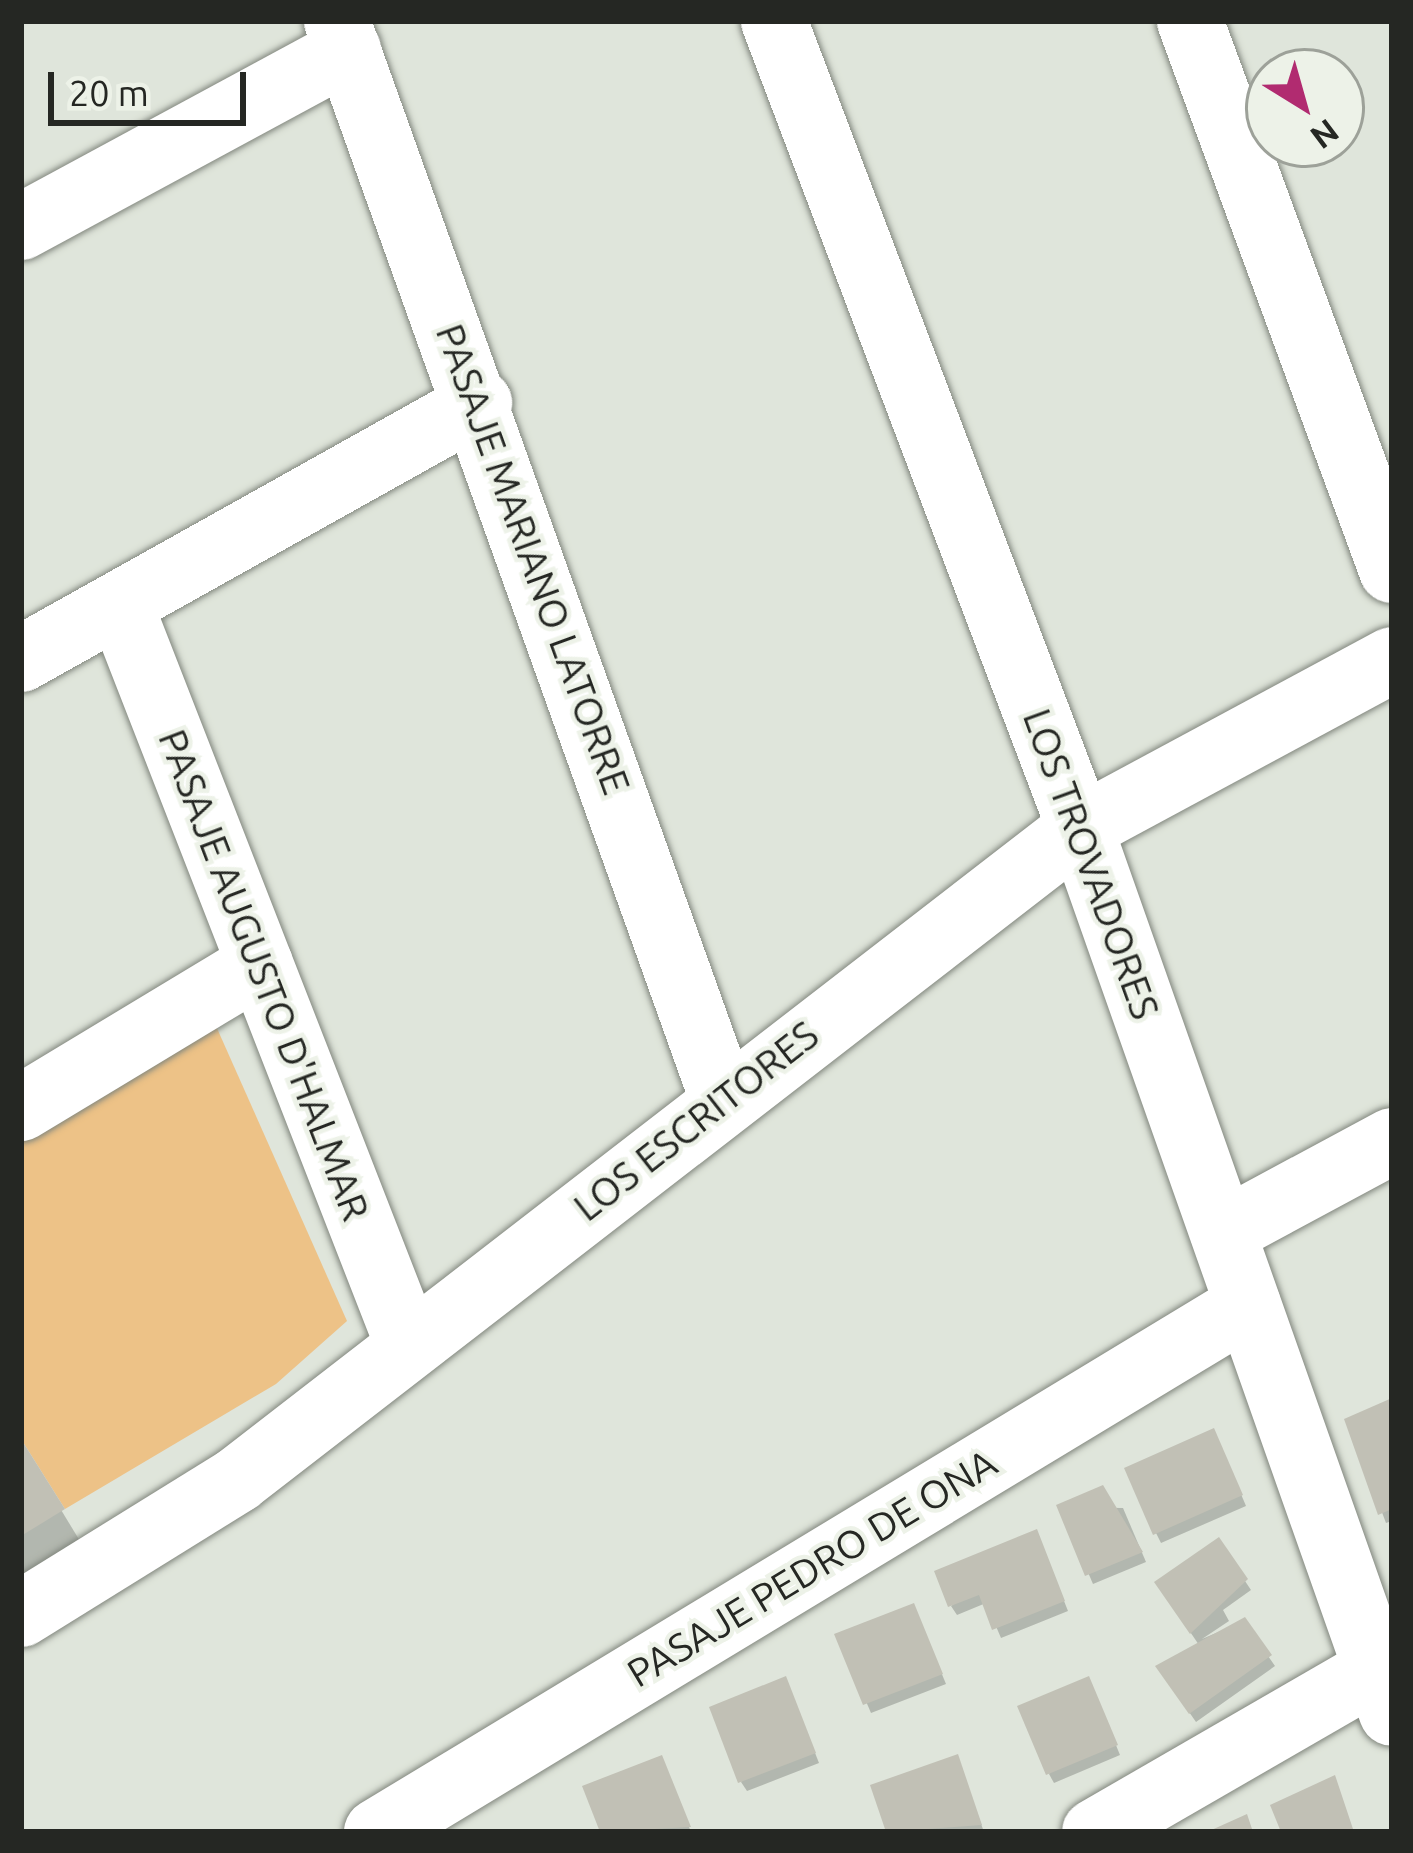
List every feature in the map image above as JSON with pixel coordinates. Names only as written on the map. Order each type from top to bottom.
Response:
[{"type":"street","name":"LOS TROVADORES","points":[[774,21],[1080,827],[1248,1305],[1373,1594],[1384,1691]]},
{"type":"street","points":[[1190,21],[1392,570]]},
{"type":"street","points":[[21,227],[343,36]]},
{"type":"street","name":"PASAJE MARIANO LATORRE","points":[[343,36],[479,403],[723,1099]]},
{"type":"street","points":[[21,659],[479,403]]},
{"type":"street","name":"PASAJE AUGUSTO D'HALMAR","points":[[121,605],[408,1345]]},
{"type":"street","name":"LOS ESCRITORES","points":[[21,1614],[237,1480],[1080,827],[1392,660]]},
{"type":"street","points":[[21,1108],[260,964]]},
{"type":"street","points":[[1223,1232],[1392,1141]]},
{"type":"street","name":"PASAJE PEDRO DE ONA","points":[[376,1832],[1248,1305]]},
{"type":"street","points":[[1095,1832],[1384,1691]]},
{"type":"shaded area","points":[[216,1026],[347,1321],[276,1384],[65,1509],[21,1439],[21,1138]]},
{"type":"building","points":[[1392,1398],[1392,1509],[1378,1515],[1344,1419]]},
{"type":"building","points":[[1214,1428],[1243,1495],[1153,1535],[1124,1468]]},
{"type":"building","points":[[21,1439],[65,1509],[21,1536]]},
{"type":"building","points":[[1103,1485],[1143,1552],[1085,1576],[1056,1505]]},
{"type":"building","points":[[1037,1529],[1065,1601],[992,1630],[979,1595],[948,1607],[934,1571]]},
{"type":"building","points":[[1219,1537],[1248,1579],[1190,1634],[1154,1582]]},
{"type":"building","points":[[914,1603],[943,1674],[863,1705],[834,1634]]},
{"type":"building","points":[[1245,1617],[1272,1655],[1189,1714],[1155,1666]]},
{"type":"building","points":[[786,1676],[816,1753],[738,1783],[709,1707]]},
{"type":"building","points":[[1089,1676],[1118,1745],[1046,1775],[1017,1706]]},
{"type":"building","points":[[958,1754],[982,1825],[886,1832],[870,1785]]},
{"type":"building","points":[[662,1755],[691,1827],[600,1832],[582,1786]]},
{"type":"building","points":[[1335,1775],[1354,1832],[1281,1832],[1270,1805]]},
{"type":"building","points":[[1247,1814],[1253,1832],[1207,1832]]}]
